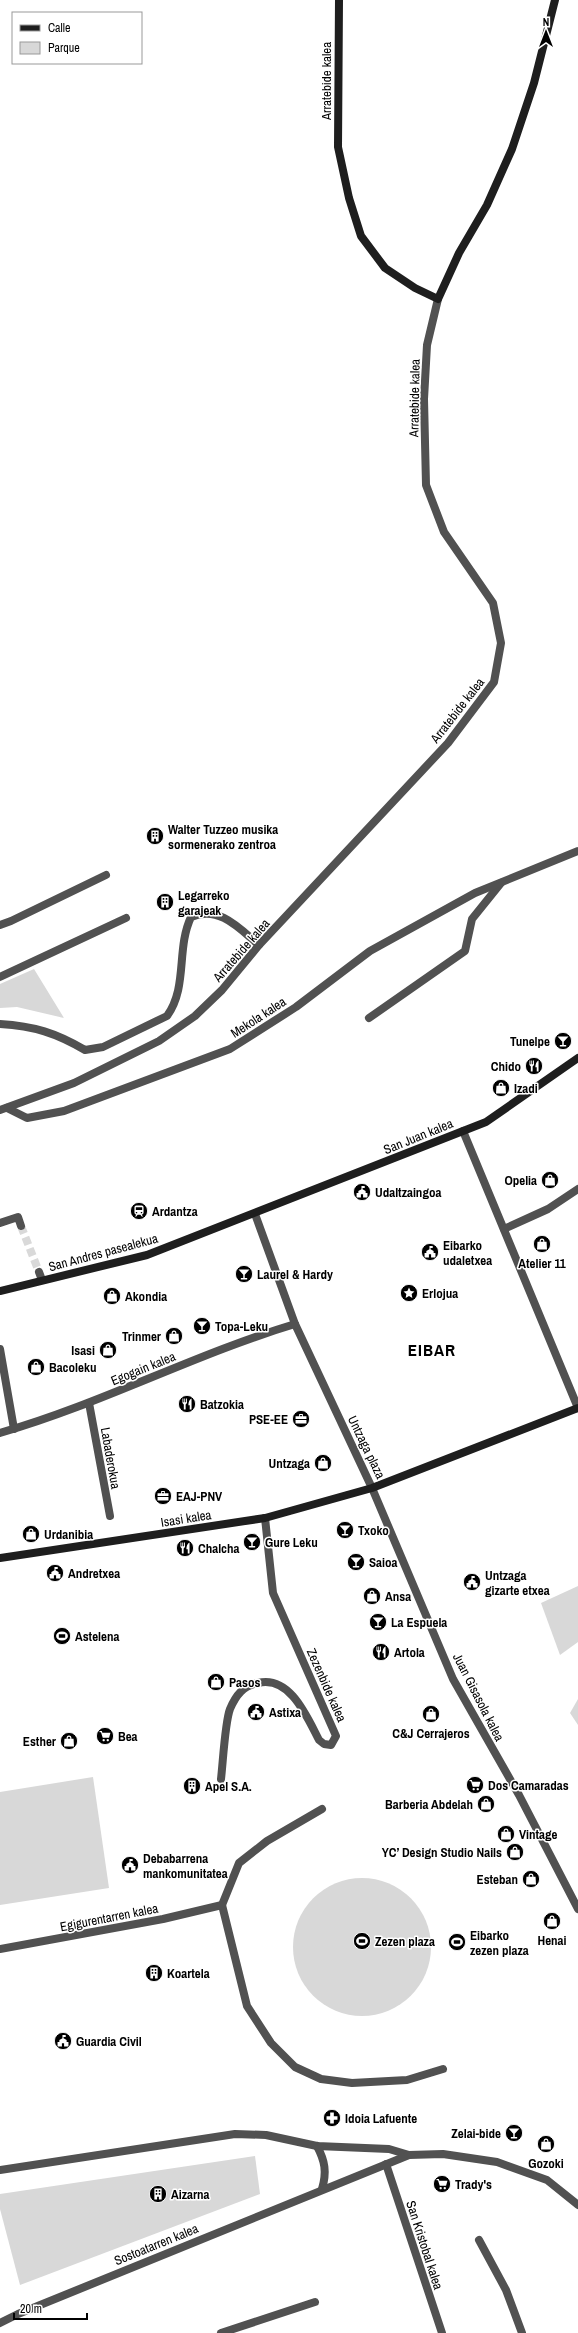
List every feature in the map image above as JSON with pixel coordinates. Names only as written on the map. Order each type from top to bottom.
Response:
[{"type":"street","name":"Arratebide kalea","points":[[4,1109],[74,1083],[159,1040],[195,1016],[222,990],[259,945],[448,743],[494,682],[501,642],[493,603],[444,532],[426,485],[424,391],[427,345],[438,299],[415,288],[385,268],[361,236],[338,147],[339,0]]},
{"type":"street","points":[[438,299],[459,254],[487,205],[512,149],[534,83],[555,0]]},
{"type":"street","name":"Mekola kalea","points":[[4,1109],[27,1118],[64,1112],[230,1050],[296,1007],[370,951],[474,893],[578,851]]},
{"type":"street","points":[[0,925],[11,922],[106,875]]},
{"type":"street","name":"Mekola kalea","points":[[369,1018],[465,951],[472,919],[501,883]]},
{"type":"street","points":[[0,1024],[24,1025],[56,1034],[85,1050],[103,1047],[167,1016],[173,1008],[180,986],[183,942],[191,917],[201,913],[211,912],[226,918],[259,945]]},
{"type":"street","points":[[0,977],[126,918]]},
{"type":"street","name":"San Juan kalea","points":[[256,1214],[486,1122],[578,1058]]},
{"type":"street","name":"Untzaga plaza","points":[[256,1214],[296,1324],[372,1488],[578,1408],[463,1131]]},
{"type":"street","points":[[504,1228],[548,1209],[578,1189]]},
{"type":"street","name":"San Andres pasealekua","points":[[0,1291],[148,1255],[256,1214]]},
{"type":"street","points":[[0,1223],[18,1217],[21,1226]]},
{"type":"street","points":[[38,1272],[42,1280]]},
{"type":"street","name":"Egogain kalea","points":[[0,1433],[89,1403],[202,1357],[296,1324]]},
{"type":"street","points":[[0,1349],[14,1429]]},
{"type":"street","name":"Labaderokua","points":[[89,1403],[110,1516]]},
{"type":"street","name":"Isasi kalea","points":[[0,1558],[265,1518],[372,1488]]},
{"type":"street","name":"Juan Gisasola kalea","points":[[372,1488],[453,1679],[519,1794],[578,1909]]},
{"type":"street","name":"Zezenbide kalea","points":[[221,1779],[230,1710],[240,1690],[252,1684],[266,1681],[281,1684],[296,1700],[319,1740],[324,1744],[331,1745],[336,1736],[273,1593],[265,1518]]},
{"type":"street","points":[[322,1809],[266,1841],[239,1863],[222,1906],[247,2006],[271,2043],[295,2067],[321,2079],[352,2083],[407,2080],[443,2069]]},
{"type":"street","name":"Egigurentarren kalea","points":[[0,1949],[163,1919],[222,1906]]},
{"type":"street","name":"Sostoatarren kalea","points":[[0,2170],[236,2134],[266,2135],[317,2146],[389,2148],[409,2155]]},
{"type":"street","points":[[317,2146],[325,2164],[325,2178],[322,2189]]},
{"type":"street","name":"Sostoatarren kalea","points":[[0,2323],[322,2189],[409,2155],[444,2154],[497,2162],[547,2180],[578,2204]]},
{"type":"street","name":"San Kristobal kalea","points":[[386,2164],[442,2333]]},
{"type":"street","points":[[479,2240],[506,2290],[522,2333]]},
{"type":"street","points":[[221,2333],[316,2302]]},
{"type":"green space","points":[[34,969],[64,1018],[17,1007],[0,1008],[0,984]]},
{"type":"green space","points":[[578,1586],[578,1642],[560,1655],[541,1603]]},
{"type":"green space","points":[[578,1699],[578,1725],[570,1713]]},
{"type":"green space","points":[[93,1777],[109,1888],[0,1905],[0,1792]]},
{"type":"green space","name":"Zezen plaza","points":[[369,1878],[389,1883],[401,1889],[416,1903],[426,1920],[430,1933],[430,1961],[426,1974],[420,1986],[406,2001],[389,2011],[376,2015],[355,2016],[335,2011],[323,2005],[308,1991],[298,1974],[294,1961],[293,1940],[298,1920],[304,1908],[318,1893],[335,1883],[348,1879]]},
{"type":"green space","points":[[255,2156],[260,2194],[20,2285],[0,2209],[0,2194]]},
{"type":"tunnel","points":[[21,1226],[39,1272]]},
{"type":"place","name":"Walter Tuzzeo musika sormenerako zentroa","points":[[155,836]]},
{"type":"place","name":"Legarreko garajeak","points":[[165,902]]},
{"type":"place","name":"Tunelpe","points":[[563,1041]]},
{"type":"place","name":"Chido","points":[[534,1066]]},
{"type":"place","name":"Izadi","points":[[501,1088]]},
{"type":"place","name":"Opelia","points":[[550,1180]]},
{"type":"place","name":"Udaltzaingoa","points":[[362,1192]]},
{"type":"place","name":"Ardantza","points":[[139,1211]]},
{"type":"place","name":"Atelier 11","points":[[542,1244]]},
{"type":"place","name":"Eibarko udaletxea","points":[[430,1252]]},
{"type":"place","name":"Laurel & Hardy","points":[[244,1274]]},
{"type":"place","name":"Erlojua","points":[[409,1293]]},
{"type":"place","name":"Akondia","points":[[112,1296]]},
{"type":"place","name":"Topa-Leku","points":[[202,1326]]},
{"type":"place","name":"Trinmer","points":[[174,1336]]},
{"type":"place","name":"Isasi","points":[[108,1350]]},
{"type":"place","name":"Bacoleku","points":[[36,1367]]},
{"type":"place","name":"Batzokia","points":[[187,1404]]},
{"type":"place","name":"PSE-EE","points":[[301,1419]]},
{"type":"place","name":"Untzaga","points":[[323,1463]]},
{"type":"place","name":"EAJ-PNV","points":[[163,1496]]},
{"type":"place","name":"Txoko","points":[[345,1530]]},
{"type":"place","name":"Urdanibia","points":[[31,1534]]},
{"type":"place","name":"Gure Leku","points":[[252,1542]]},
{"type":"place","name":"Chalcha","points":[[185,1548]]},
{"type":"place","name":"Saioa","points":[[356,1562]]},
{"type":"place","name":"Andretxea","points":[[55,1573]]},
{"type":"place","name":"Untzaga gizarte etxea","points":[[472,1582]]},
{"type":"place","name":"Ansa","points":[[372,1596]]},
{"type":"place","name":"La Espuela","points":[[378,1622]]},
{"type":"place","name":"Astelena","points":[[62,1636]]},
{"type":"place","name":"Artola","points":[[381,1652]]},
{"type":"place","name":"Pasos","points":[[216,1682]]},
{"type":"place","name":"Astixa","points":[[256,1712]]},
{"type":"place","name":"C&J Cerrajeros","points":[[431,1714]]},
{"type":"place","name":"Bea","points":[[105,1736]]},
{"type":"place","name":"Esther","points":[[69,1741]]},
{"type":"place","name":"Dos Camaradas","points":[[475,1785]]},
{"type":"place","name":"Apel S.A.","points":[[192,1786]]},
{"type":"place","name":"Barberia Abdelah","points":[[486,1804]]},
{"type":"place","name":"Vintage","points":[[506,1834]]},
{"type":"place","name":"YC’ Design Studio Nails","points":[[515,1852]]},
{"type":"place","name":"Debabarrena mankomunitatea","points":[[130,1865]]},
{"type":"place","name":"Esteban","points":[[531,1879]]},
{"type":"place","name":"Henai","points":[[552,1921]]},
{"type":"place","name":"Zezen plaza","points":[[362,1941]]},
{"type":"place","name":"Eibarko zezen plaza","points":[[457,1942]]},
{"type":"place","name":"Koartela","points":[[154,1973]]},
{"type":"place","name":"Guardia Civil","points":[[63,2041]]},
{"type":"place","name":"Idoia Lafuente","points":[[332,2118]]},
{"type":"place","name":"Zelai-bide","points":[[514,2133]]},
{"type":"place","name":"Gozoki","points":[[546,2144]]},
{"type":"place","name":"Trady's","points":[[442,2184]]},
{"type":"place","name":"Aizarna","points":[[158,2194]]},
{"type":"district","name":"EIBAR","points":[[432,1350]]}]
